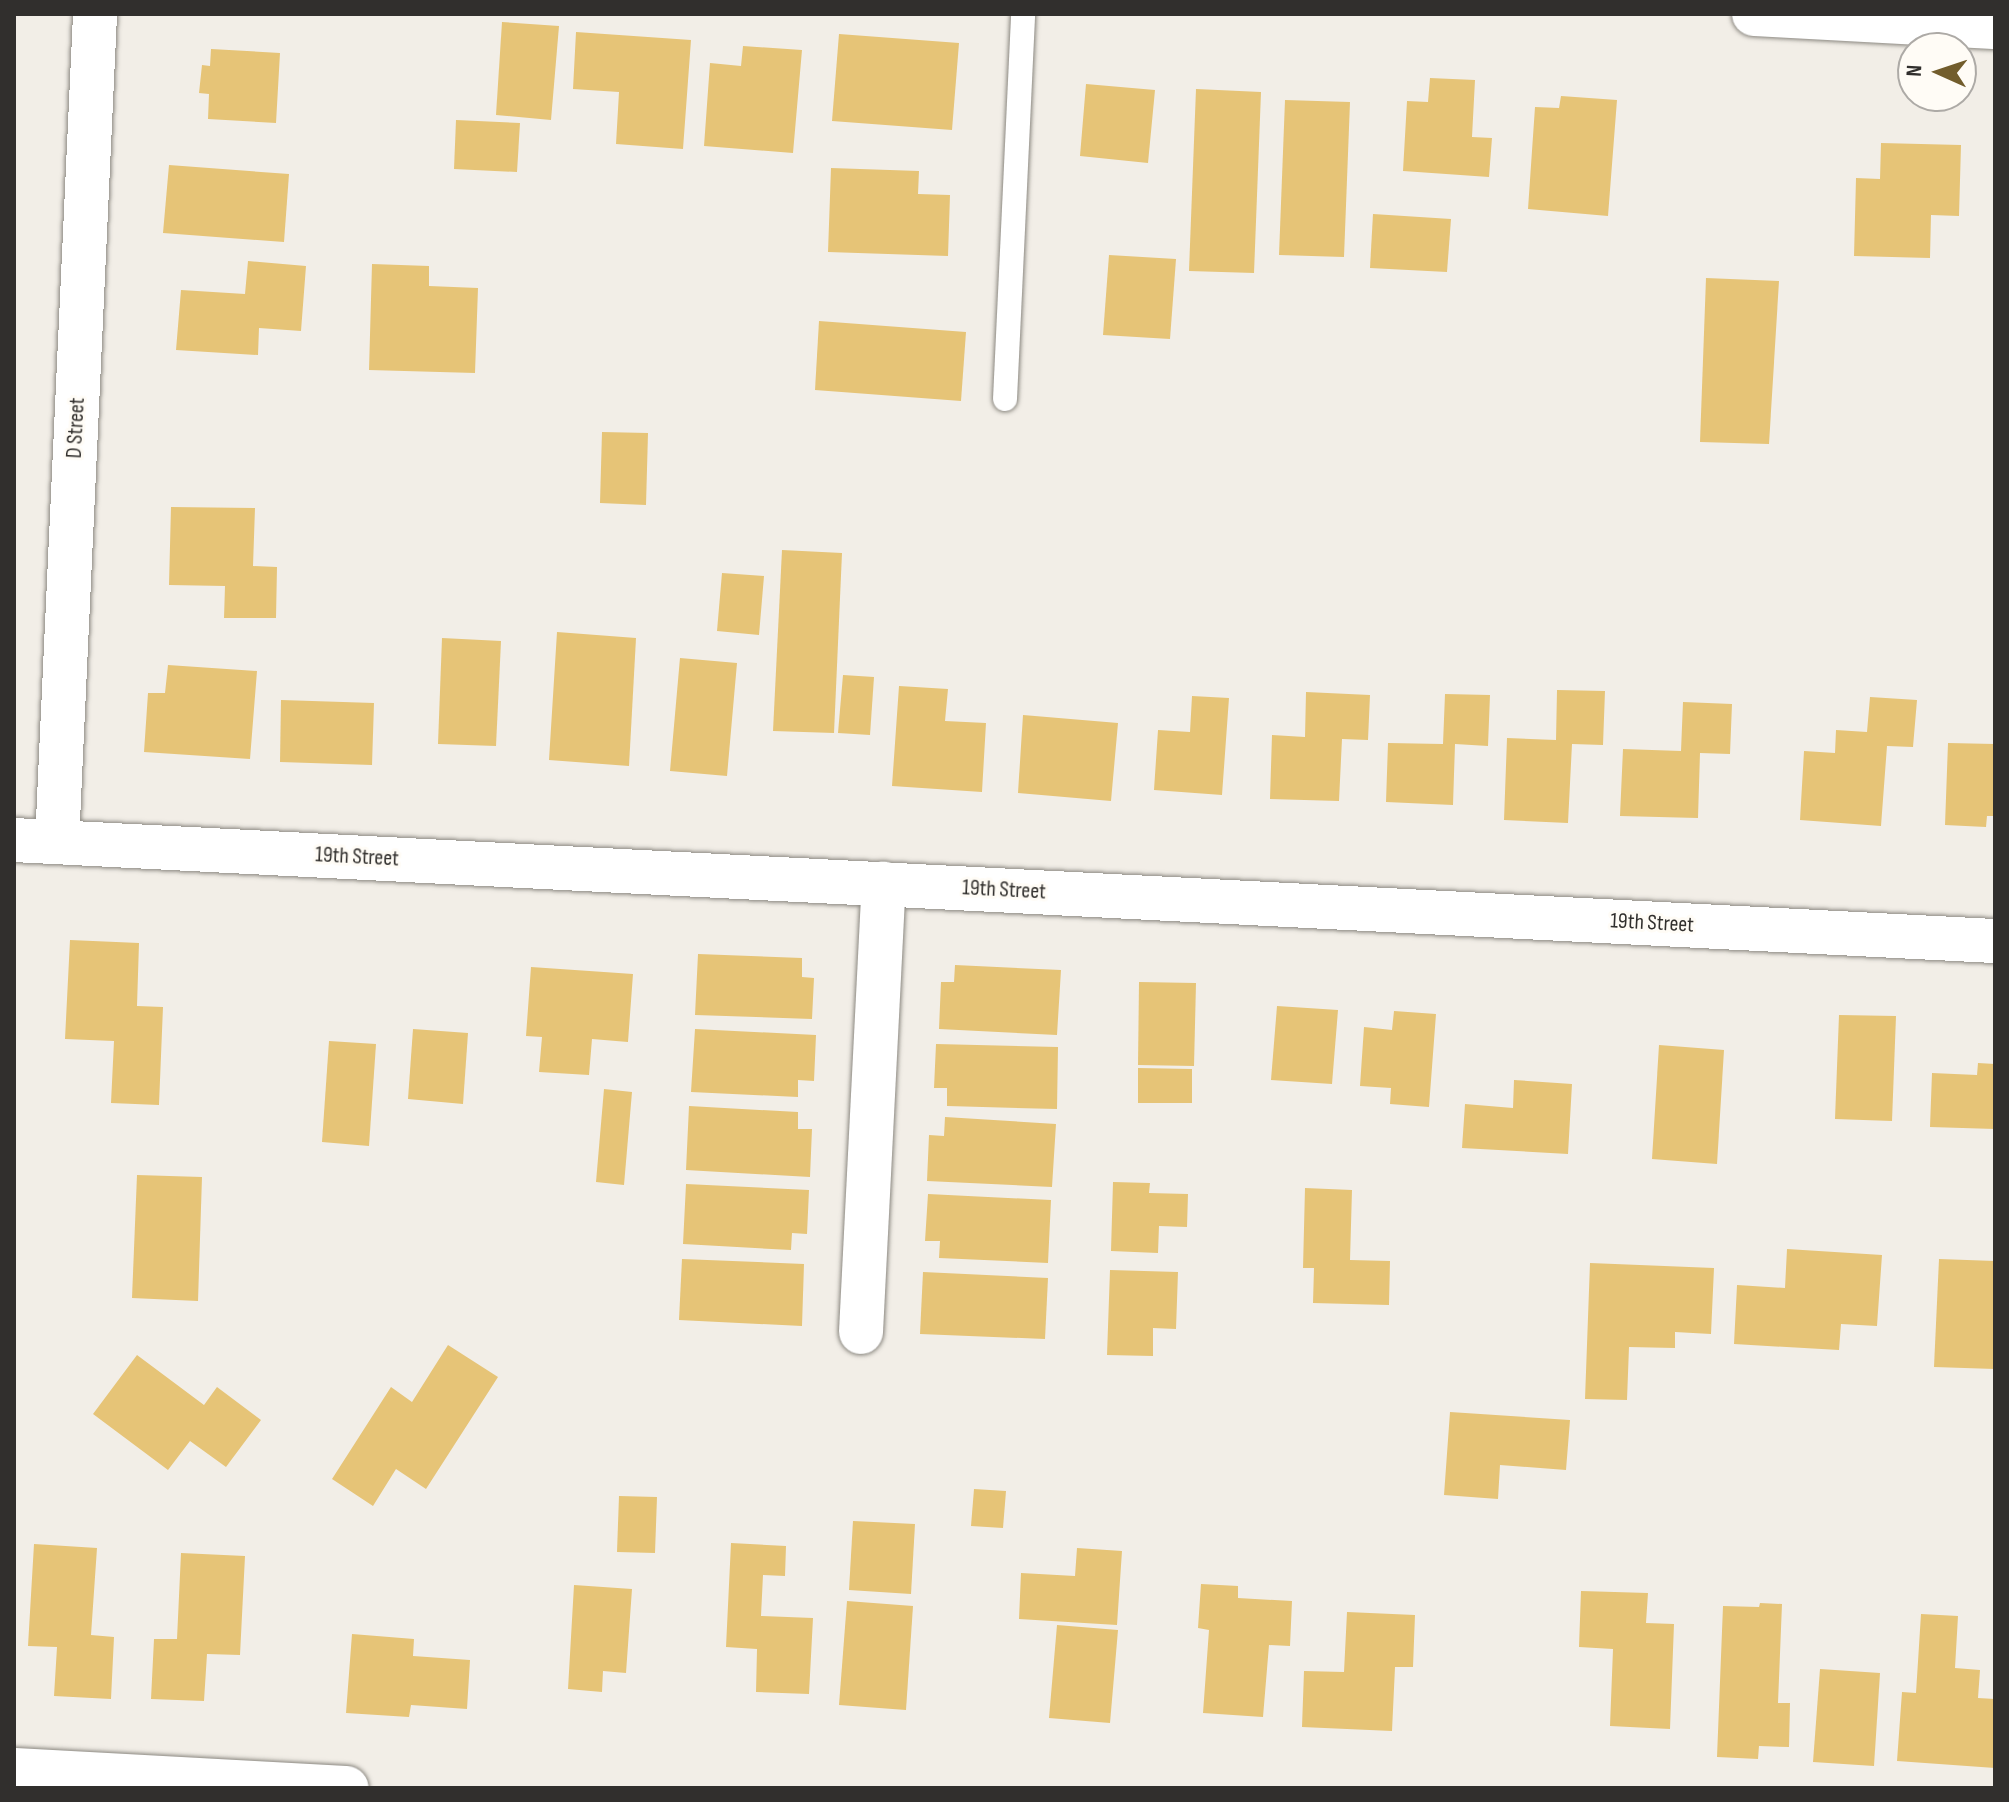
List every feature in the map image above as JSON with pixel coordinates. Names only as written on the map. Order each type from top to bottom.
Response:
[{"type":"street","name":"D Street","points":[[57,842],[95,14]]},
{"type":"street","points":[[1754,14],[1995,27]]},
{"type":"street","name":"19th Street","points":[[14,840],[1995,941]]},
{"type":"street","points":[[861,1332],[884,884]]},
{"type":"street","points":[[14,1770],[347,1788]]},
{"type":"lane","points":[[1005,399],[1023,14]]},
{"type":"building","points":[[502,22],[559,26],[551,120],[496,115]]},
{"type":"building","points":[[576,32],[691,40],[683,149],[616,144],[619,92],[573,89]]},
{"type":"building","points":[[839,34],[959,43],[952,130],[832,121]]},
{"type":"building","points":[[743,46],[802,50],[793,153],[704,146],[710,63],[741,66]]},
{"type":"building","points":[[211,49],[280,53],[276,123],[208,119],[209,94],[199,93],[202,65],[210,66]]},
{"type":"building","points":[[1430,78],[1475,80],[1472,137],[1492,138],[1489,177],[1403,171],[1407,101],[1428,102]]},
{"type":"building","points":[[1086,84],[1155,90],[1148,163],[1080,156]]},
{"type":"building","points":[[1196,89],[1261,92],[1254,273],[1189,271]]},
{"type":"building","points":[[1561,96],[1617,100],[1608,216],[1528,209],[1535,107],[1559,108]]},
{"type":"building","points":[[1285,100],[1350,102],[1344,257],[1279,255]]},
{"type":"building","points":[[456,120],[520,123],[517,172],[454,169]]},
{"type":"building","points":[[1881,143],[1961,145],[1959,216],[1931,215],[1930,258],[1854,256],[1856,178],[1880,179]]},
{"type":"building","points":[[169,165],[289,174],[284,242],[163,233]]},
{"type":"building","points":[[831,168],[919,171],[918,194],[950,195],[948,256],[828,252]]},
{"type":"building","points":[[1373,214],[1451,219],[1447,272],[1370,268]]},
{"type":"building","points":[[1109,255],[1176,259],[1170,339],[1103,335]]},
{"type":"building","points":[[248,261],[306,266],[301,331],[259,328],[258,355],[176,350],[181,290],[245,294]]},
{"type":"building","points":[[372,264],[429,266],[429,286],[478,288],[475,373],[369,370]]},
{"type":"building","points":[[1706,278],[1779,281],[1769,444],[1700,442]]},
{"type":"building","points":[[819,321],[966,332],[961,401],[815,390]]},
{"type":"building","points":[[602,432],[648,433],[646,505],[600,503]]},
{"type":"building","points":[[171,507],[255,508],[253,566],[277,567],[276,618],[224,618],[225,586],[169,585]]},
{"type":"building","points":[[782,550],[842,553],[834,733],[773,731]]},
{"type":"building","points":[[722,573],[764,576],[759,635],[717,631]]},
{"type":"building","points":[[557,632],[636,638],[629,766],[549,760]]},
{"type":"building","points":[[442,638],[501,641],[496,746],[438,744]]},
{"type":"building","points":[[680,658],[737,663],[727,776],[670,771]]},
{"type":"building","points":[[168,665],[257,671],[250,759],[144,752],[148,693],[165,693]]},
{"type":"building","points":[[843,675],[874,677],[870,735],[838,733]]},
{"type":"building","points":[[899,686],[948,689],[945,721],[986,723],[982,792],[892,786]]},
{"type":"building","points":[[1557,690],[1605,691],[1603,745],[1572,744],[1568,823],[1504,820],[1507,738],[1556,740]]},
{"type":"building","points":[[1306,692],[1370,695],[1368,740],[1342,739],[1339,801],[1270,799],[1272,735],[1305,737]]},
{"type":"building","points":[[1445,694],[1490,695],[1488,746],[1455,744],[1453,805],[1386,802],[1388,743],[1443,744]]},
{"type":"building","points":[[1192,696],[1229,698],[1222,795],[1154,790],[1158,730],[1190,732]]},
{"type":"building","points":[[1870,697],[1917,700],[1913,747],[1887,746],[1881,826],[1800,820],[1804,751],[1835,753],[1836,730],[1867,732]]},
{"type":"building","points":[[281,700],[374,703],[372,765],[280,762]]},
{"type":"building","points":[[1683,702],[1732,704],[1730,754],[1700,753],[1698,818],[1620,816],[1623,749],[1681,751]]},
{"type":"building","points":[[1023,715],[1118,723],[1111,801],[1018,793]]},
{"type":"building","points":[[1948,743],[1995,744],[1995,816],[1987,816],[1986,827],[1945,825]]},
{"type":"building","points":[[70,940],[139,943],[137,1006],[163,1007],[159,1105],[111,1103],[114,1041],[65,1039]]},
{"type":"building","points":[[698,954],[802,958],[802,977],[814,978],[812,1019],[695,1015]]},
{"type":"building","points":[[955,965],[1061,970],[1057,1035],[939,1029],[941,982],[954,982]]},
{"type":"building","points":[[531,967],[633,974],[628,1042],[592,1039],[589,1075],[539,1072],[542,1037],[526,1036]]},
{"type":"building","points":[[1139,982],[1196,983],[1194,1066],[1138,1065]]},
{"type":"building","points":[[1277,1006],[1338,1010],[1332,1084],[1271,1080]]},
{"type":"building","points":[[1394,1011],[1436,1014],[1429,1107],[1390,1104],[1391,1088],[1360,1086],[1364,1027],[1392,1030]]},
{"type":"building","points":[[1839,1015],[1896,1016],[1892,1121],[1835,1119]]},
{"type":"building","points":[[413,1029],[468,1033],[463,1104],[408,1099]]},
{"type":"building","points":[[695,1029],[816,1035],[814,1081],[798,1080],[798,1097],[691,1092]]},
{"type":"building","points":[[329,1041],[376,1044],[369,1146],[322,1142]]},
{"type":"building","points":[[936,1044],[1058,1047],[1057,1109],[947,1106],[947,1088],[934,1088]]},
{"type":"building","points":[[1659,1045],[1724,1050],[1717,1164],[1652,1159]]},
{"type":"building","points":[[1978,1063],[1995,1064],[1995,1129],[1930,1127],[1932,1073],[1977,1075]]},
{"type":"building","points":[[1138,1068],[1192,1069],[1192,1103],[1138,1103]]},
{"type":"building","points":[[1514,1080],[1572,1084],[1568,1154],[1462,1148],[1465,1104],[1513,1108]]},
{"type":"building","points":[[604,1089],[632,1092],[624,1185],[596,1182]]},
{"type":"building","points":[[689,1106],[798,1112],[798,1129],[812,1129],[810,1177],[686,1170]]},
{"type":"building","points":[[945,1117],[1056,1124],[1052,1187],[927,1181],[929,1135],[944,1136]]},
{"type":"building","points":[[137,1175],[202,1177],[198,1301],[132,1298]]},
{"type":"building","points":[[1113,1182],[1150,1183],[1149,1193],[1188,1194],[1187,1227],[1159,1226],[1158,1253],[1111,1251]]},
{"type":"building","points":[[686,1184],[809,1190],[807,1234],[792,1233],[791,1250],[683,1244]]},
{"type":"building","points":[[1305,1188],[1352,1190],[1350,1260],[1390,1261],[1389,1305],[1313,1303],[1314,1268],[1303,1268]]},
{"type":"building","points":[[928,1194],[1051,1200],[1048,1263],[939,1258],[940,1241],[925,1241]]},
{"type":"building","points":[[1787,1249],[1882,1255],[1877,1326],[1841,1324],[1839,1350],[1734,1344],[1737,1285],[1785,1288]]},
{"type":"building","points":[[682,1259],[804,1264],[802,1326],[679,1320]]},
{"type":"building","points":[[1939,1259],[1995,1261],[1995,1369],[1934,1367]]},
{"type":"building","points":[[1590,1263],[1714,1268],[1711,1334],[1675,1332],[1675,1348],[1629,1347],[1627,1400],[1585,1399]]},
{"type":"building","points":[[1110,1270],[1178,1272],[1176,1329],[1153,1328],[1153,1356],[1107,1355]]},
{"type":"building","points":[[923,1272],[1048,1278],[1045,1339],[920,1334]]},
{"type":"building","points":[[448,1345],[498,1377],[426,1489],[396,1469],[373,1506],[332,1479],[391,1387],[412,1402]]},
{"type":"building","points":[[137,1355],[204,1405],[217,1387],[261,1420],[226,1467],[190,1441],[168,1470],[93,1414]]},
{"type":"building","points":[[1450,1412],[1570,1420],[1566,1470],[1500,1465],[1498,1499],[1444,1495]]},
{"type":"building","points":[[974,1489],[1006,1491],[1003,1528],[971,1526]]},
{"type":"building","points":[[619,1496],[657,1497],[655,1553],[617,1552]]},
{"type":"building","points":[[853,1521],[915,1524],[911,1594],[849,1590]]},
{"type":"building","points":[[731,1543],[786,1546],[785,1576],[763,1575],[761,1616],[813,1618],[809,1694],[756,1692],[757,1649],[726,1647]]},
{"type":"building","points":[[34,1544],[97,1548],[91,1635],[114,1637],[111,1699],[54,1696],[57,1647],[28,1646]]},
{"type":"building","points":[[1077,1548],[1122,1551],[1117,1625],[1019,1619],[1021,1573],[1075,1576]]},
{"type":"building","points":[[181,1553],[245,1556],[240,1655],[207,1654],[204,1701],[151,1699],[154,1639],[177,1639]]},
{"type":"building","points":[[1201,1584],[1238,1586],[1238,1598],[1292,1601],[1290,1646],[1269,1645],[1263,1717],[1203,1713],[1209,1630],[1198,1628]]},
{"type":"building","points":[[574,1585],[632,1589],[626,1673],[603,1671],[602,1692],[568,1689]]},
{"type":"building","points":[[1581,1591],[1648,1593],[1646,1623],[1674,1624],[1670,1729],[1610,1726],[1613,1649],[1579,1647]]},
{"type":"building","points":[[847,1601],[913,1606],[906,1710],[839,1705]]},
{"type":"building","points":[[1760,1603],[1782,1604],[1778,1703],[1790,1703],[1789,1747],[1759,1746],[1758,1759],[1717,1757],[1723,1606],[1759,1607]]},
{"type":"building","points":[[1347,1612],[1415,1615],[1413,1667],[1395,1667],[1392,1731],[1302,1727],[1304,1671],[1344,1672]]},
{"type":"building","points":[[1921,1614],[1958,1616],[1955,1668],[1980,1670],[1978,1698],[1995,1699],[1995,1768],[1897,1761],[1902,1692],[1916,1693]]},
{"type":"building","points":[[1057,1625],[1118,1630],[1110,1723],[1049,1718]]},
{"type":"building","points":[[352,1634],[414,1639],[413,1656],[470,1660],[467,1709],[411,1705],[409,1717],[346,1713]]},
{"type":"building","points":[[1820,1669],[1880,1673],[1874,1766],[1813,1762]]}]
